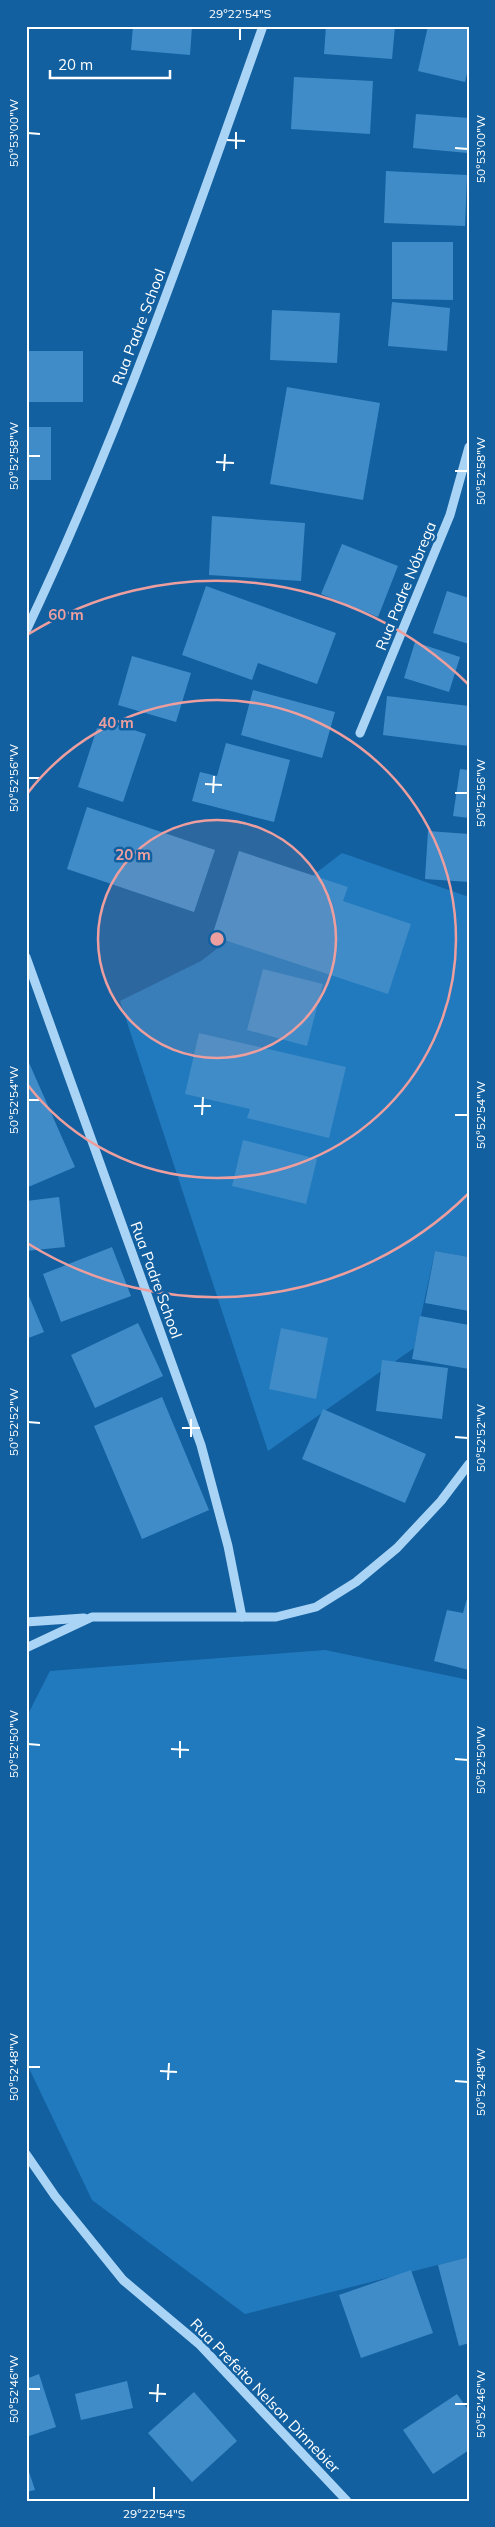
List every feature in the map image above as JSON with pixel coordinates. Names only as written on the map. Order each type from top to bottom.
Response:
[{"type":"street","name":"Rua Padre School","points":[[26,631],[58,564],[141,363],[263,26]]},
{"type":"street","name":"Rua Padre Nóbrega","points":[[360,733],[450,515],[469,447]]},
{"type":"street","name":"Rua Padre School","points":[[26,957],[201,1445],[228,1546],[242,1617]]},
{"type":"street","points":[[26,1622],[92,1617],[276,1617],[316,1607],[356,1582],[396,1548],[441,1501],[469,1464]]},
{"type":"street","points":[[26,1648],[92,1617]]},
{"type":"street","name":"Rua Prefeito Nelson Dinnebier","points":[[26,2154],[55,2196],[123,2280],[199,2344],[347,2501]]},
{"type":"shaded area","points":[[342,853],[469,897],[469,1257],[435,1251],[414,1348],[268,1451],[120,1001],[201,961]]},
{"type":"shaded area","points":[[325,1650],[469,1680],[469,2257],[245,2314],[92,2200],[26,2062],[26,1718],[50,1671]]},
{"type":"building","points":[[133,26],[192,26],[190,55],[131,50]]},
{"type":"building","points":[[326,26],[395,26],[392,59],[324,54]]},
{"type":"building","points":[[428,26],[456,26],[469,29],[469,65],[465,82],[418,71]]},
{"type":"building","points":[[294,77],[373,81],[370,134],[291,129]]},
{"type":"building","points":[[416,114],[469,118],[468,153],[413,148]]},
{"type":"building","points":[[386,171],[467,175],[465,226],[384,223]]},
{"type":"building","points":[[392,242],[453,242],[453,300],[392,299]]},
{"type":"building","points":[[392,302],[450,308],[447,351],[388,346]]},
{"type":"building","points":[[272,310],[340,313],[337,363],[270,360]]},
{"type":"building","points":[[26,351],[83,351],[83,402],[26,402]]},
{"type":"building","points":[[287,387],[380,403],[363,500],[270,484]]},
{"type":"building","points":[[26,427],[51,427],[51,480],[26,480]]},
{"type":"building","points":[[212,516],[305,523],[301,581],[209,575]]},
{"type":"building","points":[[342,544],[398,566],[378,617],[321,594]]},
{"type":"building","points":[[206,586],[336,633],[317,684],[258,663],[252,680],[182,655]]},
{"type":"building","points":[[447,591],[469,598],[469,644],[433,633]]},
{"type":"building","points":[[415,642],[460,657],[449,692],[404,678]]},
{"type":"building","points":[[132,656],[191,673],[176,722],[118,705]]},
{"type":"building","points":[[253,690],[335,712],[322,758],[241,735]]},
{"type":"building","points":[[387,696],[469,706],[469,746],[383,735]]},
{"type":"building","points":[[100,719],[146,734],[123,802],[78,787]]},
{"type":"building","points":[[226,743],[290,760],[274,822],[192,801],[200,772],[217,776]]},
{"type":"building","points":[[460,769],[469,770],[469,818],[453,816]]},
{"type":"building","points":[[87,807],[215,850],[194,912],[67,869]]},
{"type":"building","points":[[428,831],[469,834],[469,882],[425,879]]},
{"type":"building","points":[[239,851],[348,887],[343,901],[411,924],[388,994],[212,936]]},
{"type":"building","points":[[263,969],[323,984],[307,1046],[247,1030]]},
{"type":"building","points":[[199,1033],[346,1067],[329,1138],[247,1118],[250,1109],[185,1094]]},
{"type":"building","points":[[26,1056],[75,1167],[26,1188]]},
{"type":"building","points":[[243,1140],[317,1159],[306,1204],[232,1186]]},
{"type":"building","points":[[59,1197],[65,1247],[26,1251],[26,1201]]},
{"type":"building","points":[[112,1247],[131,1296],[61,1322],[43,1274]]},
{"type":"building","points":[[435,1251],[469,1257],[469,1311],[425,1303]]},
{"type":"building","points":[[26,1289],[44,1332],[26,1339]]},
{"type":"building","points":[[420,1316],[469,1325],[469,1369],[412,1359]]},
{"type":"building","points":[[138,1323],[163,1376],[95,1408],[71,1355]]},
{"type":"building","points":[[281,1328],[328,1338],[316,1399],[269,1389]]},
{"type":"building","points":[[382,1360],[448,1368],[442,1419],[376,1411]]},
{"type":"building","points":[[162,1397],[209,1510],[142,1539],[94,1426]]},
{"type":"building","points":[[323,1409],[426,1454],[405,1503],[302,1459]]},
{"type":"building","points":[[468,1595],[469,1670],[434,1661],[447,1610],[463,1613]]},
{"type":"building","points":[[469,2257],[469,2343],[459,2346],[438,2265]]},
{"type":"building","points":[[411,2270],[433,2333],[361,2358],[339,2295]]},
{"type":"building","points":[[39,2374],[56,2427],[26,2437],[26,2379]]},
{"type":"building","points":[[127,2381],[133,2408],[81,2420],[75,2394]]},
{"type":"building","points":[[194,2392],[237,2441],[192,2482],[148,2433]]},
{"type":"building","points":[[457,2394],[469,2411],[469,2450],[433,2474],[403,2430]]},
{"type":"building","points":[[26,2463],[35,2490],[26,2492]]}]
